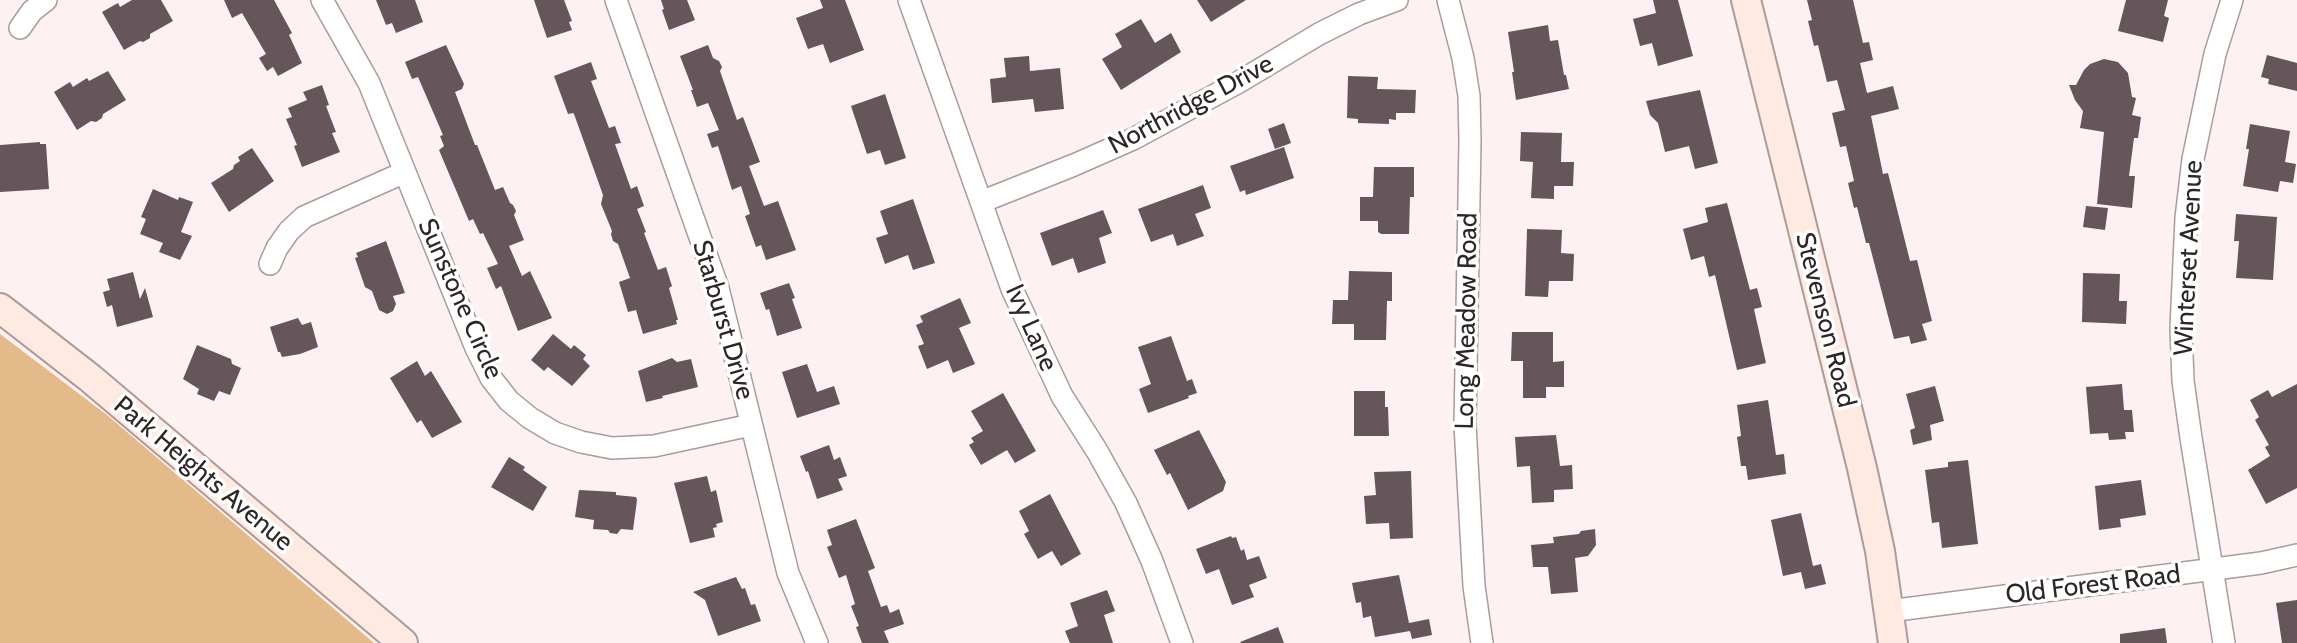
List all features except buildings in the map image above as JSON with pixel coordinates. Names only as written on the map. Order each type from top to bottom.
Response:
[{"type":"main road","name":"Stevenson Road","points":[[1746,0],[1862,468],[1880,551],[1893,643]]},
{"type":"main road","name":"Park Heights Avenue","points":[[0,308],[100,387],[403,643]]},
{"type":"street","points":[[20,28],[32,11],[46,0]]},
{"type":"street","name":"Sunstone Circle","points":[[322,0],[369,83],[476,348],[491,378],[509,401],[530,418],[555,432],[581,442],[612,448],[654,446],[751,425]]},
{"type":"street","name":"Starburst Drive","points":[[616,0],[718,288],[788,573],[817,643]]},
{"type":"street","name":"Ivy Lane","points":[[909,0],[1012,289],[1062,396],[1126,503],[1152,561],[1182,643]]},
{"type":"street","name":"Northridge Drive","points":[[981,202],[1133,139],[1239,82],[1319,34],[1359,14],[1397,0]]},
{"type":"street","name":"Long Meadow Road","points":[[1448,0],[1463,58],[1469,96],[1465,425],[1474,586],[1482,643]]},
{"type":"street","name":"Winterset Avenue","points":[[2224,643],[2183,381],[2182,284],[2193,159],[2215,54],[2232,0]]},
{"type":"street","points":[[270,264],[289,231],[304,217],[405,172]]},
{"type":"street","name":"Old Forest Road","points":[[1889,611],[2261,564],[2297,555]]},
{"type":"shaded area","points":[[0,334],[107,415],[374,643],[0,643]]}]
